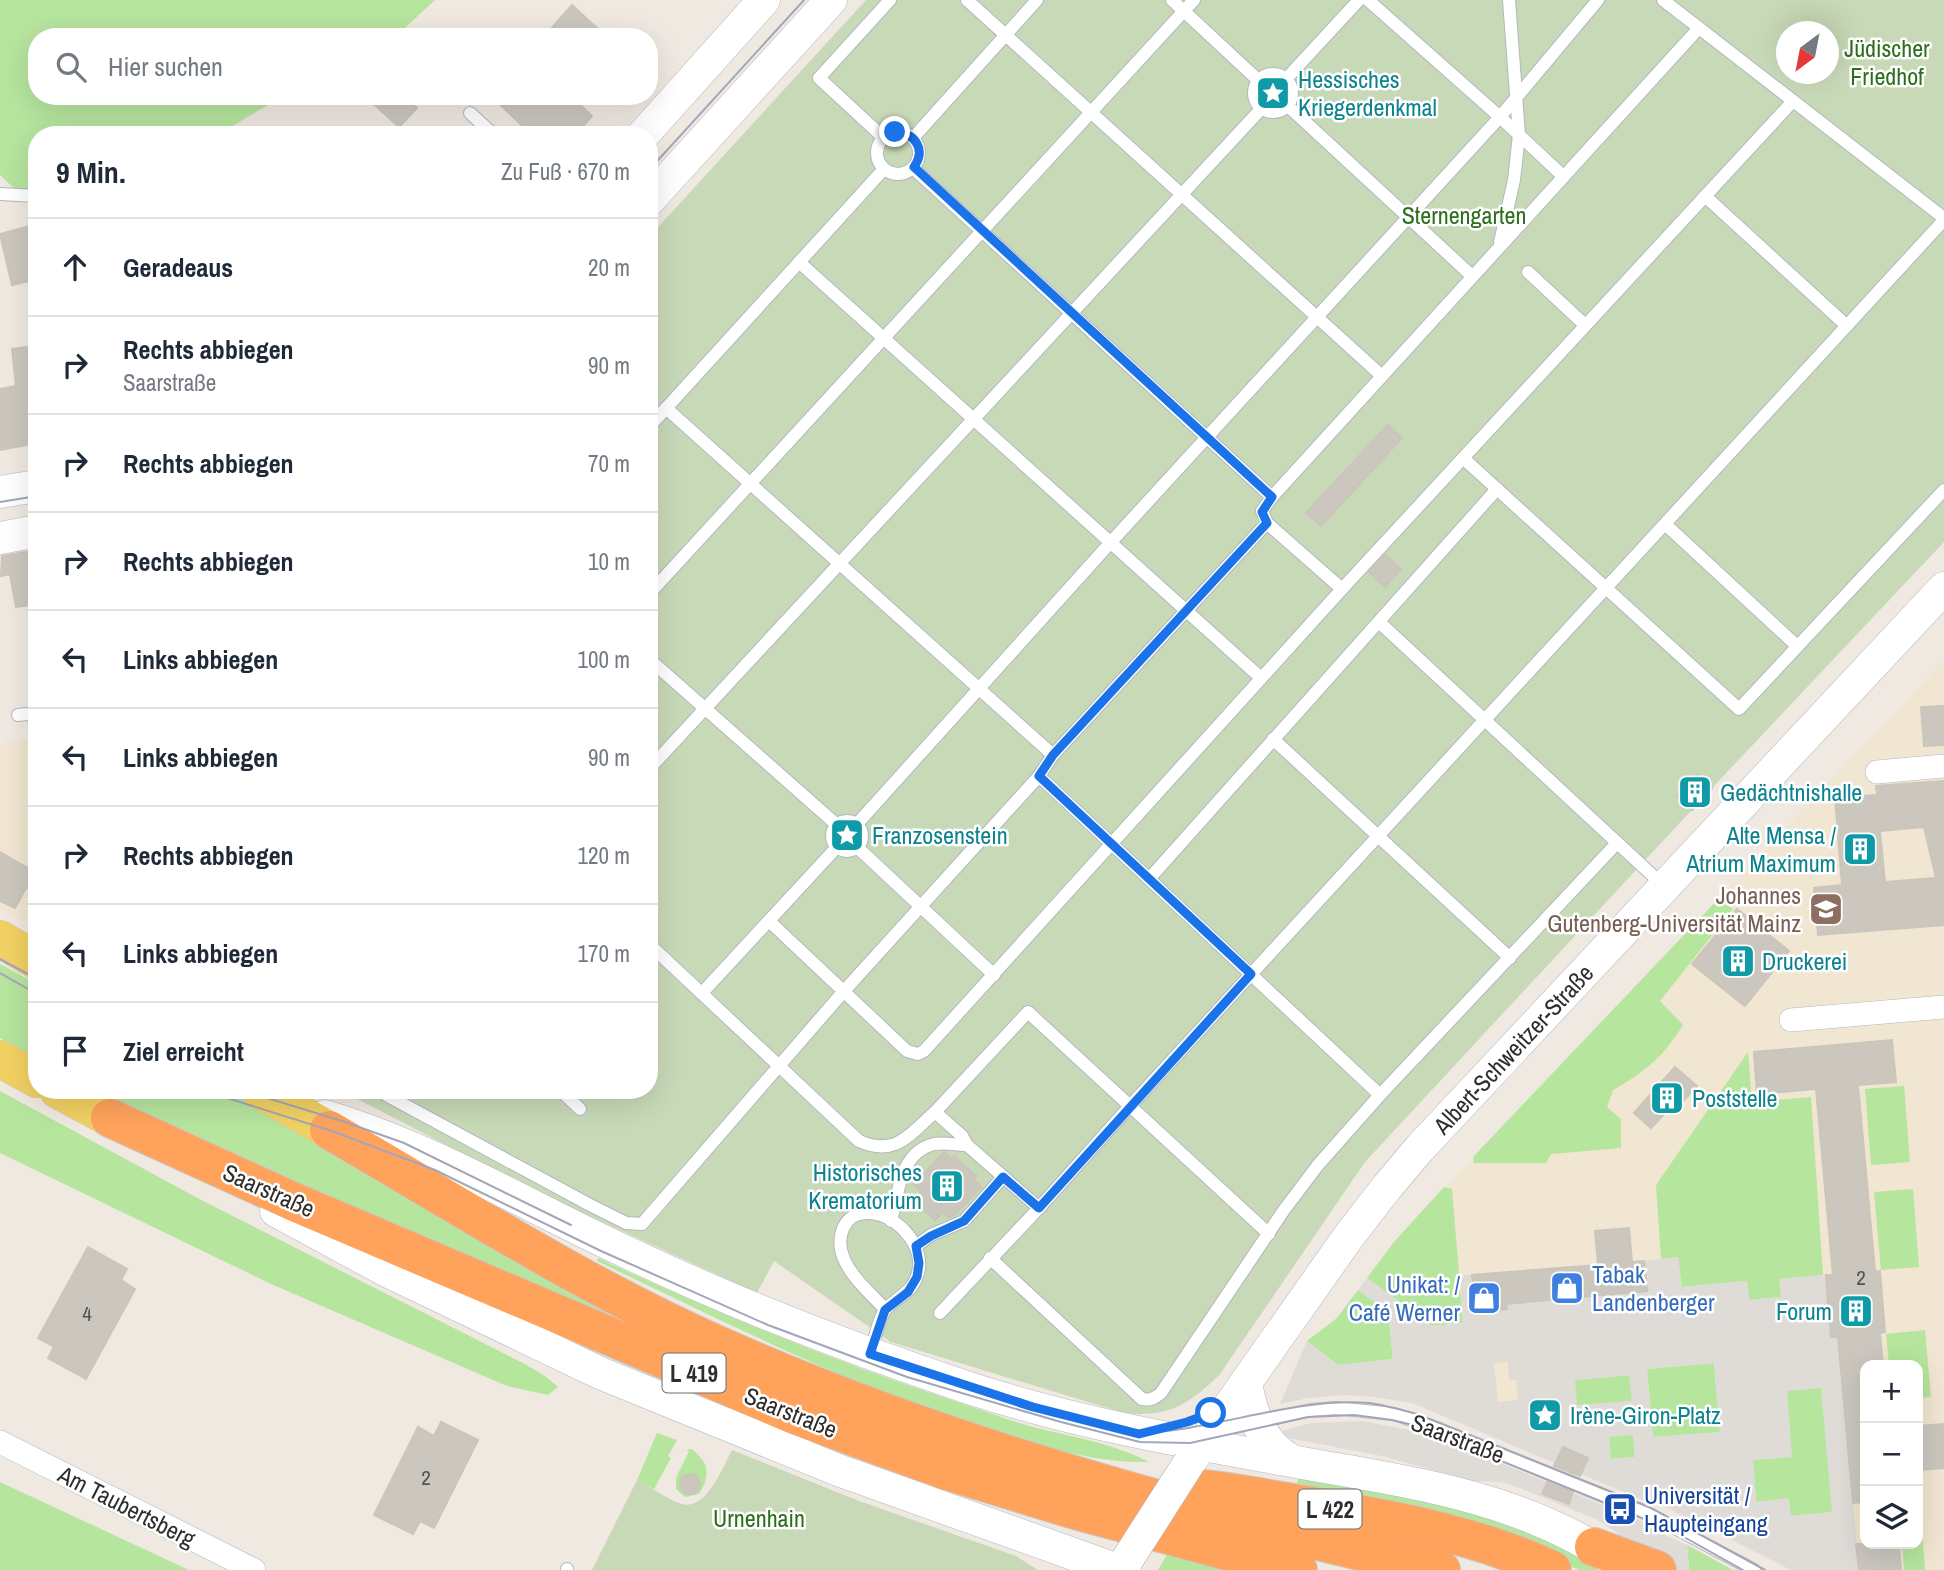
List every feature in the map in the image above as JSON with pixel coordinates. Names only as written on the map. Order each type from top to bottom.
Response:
[{"type":"highway","name":"Saarstraße","points":[[110,1118],[292,1201],[797,1416],[944,1470],[1065,1507],[1298,1570]]},
{"type":"highway","name":"Saarstraße","points":[[329,1130],[614,1294],[718,1345],[871,1406],[998,1451],[1258,1527],[1441,1570]]},
{"type":"highway","name":"L 422","points":[[1103,1482],[1206,1489],[1339,1510],[1476,1541],[1515,1553],[1551,1570]]},
{"type":"highway","points":[[1594,1548],[1657,1570]]},
{"type":"main road","points":[[651,126],[764,0]]},
{"type":"main road","points":[[658,190],[831,0]]},
{"type":"main road","points":[[0,492],[28,487]]},
{"type":"main road","points":[[0,538],[28,533]]},
{"type":"main road","name":"Albert-Schweitzer-Straße","points":[[1122,1567],[1315,1283],[1387,1186],[1944,588]]},
{"type":"main road","points":[[0,939],[28,956]]},
{"type":"main road","points":[[0,1059],[28,1074]]},
{"type":"main road","name":"Saarstraße","points":[[75,1099],[385,1270],[600,1373],[838,1470],[1048,1545],[1122,1567]]},
{"type":"main road","name":"Saarstraße","points":[[275,1099],[329,1130]]},
{"type":"main road","name":"Saarstraße","points":[[277,1099],[404,1143],[620,1249],[716,1292],[870,1354],[1033,1407],[1139,1434],[1433,1486],[1483,1499],[1524,1513],[1594,1548],[1627,1570]]},
{"type":"main road","points":[[1139,1434],[1211,1413],[1240,1392],[1265,1440],[1292,1461]]},
{"type":"main road","points":[[1048,1545],[1066,1570]]},
{"type":"street","points":[[1877,772],[1944,766]]},
{"type":"street","points":[[1791,1020],[1944,1007]]},
{"type":"street","name":"Am Taubertsberg","points":[[0,1443],[254,1570]]},
{"type":"lane","points":[[884,138],[819,78],[890,0]]},
{"type":"lane","points":[[967,0],[1381,376]]},
{"type":"lane","points":[[913,138],[1037,0]]},
{"type":"lane","points":[[1172,0],[1258,80]]},
{"type":"lane","points":[[658,584],[1194,0]]},
{"type":"lane","points":[[1286,79],[1359,0]]},
{"type":"lane","points":[[1368,0],[1563,176]]},
{"type":"lane","points":[[1499,245],[1514,180],[1519,135],[1509,0]]},
{"type":"lane","points":[[857,824],[1500,117],[1598,0]]},
{"type":"lane","points":[[940,1312],[1039,1208],[1944,219],[1663,0]]},
{"type":"lane","points":[[1342,589],[1267,523],[1262,512],[1272,497],[1499,245],[1699,28]]},
{"type":"lane","points":[[1275,74],[1286,79],[1293,95],[1288,106],[1272,113],[1261,108],[1254,98],[1258,80],[1263,76],[1275,74]]},
{"type":"lane","points":[[769,921],[907,1051],[918,1055],[994,975],[1342,589],[1793,101]]},
{"type":"lane","points":[[1288,106],[1472,276]]},
{"type":"lane","points":[[658,759],[1261,108]]},
{"type":"lane","points":[[470,113],[484,126]]},
{"type":"lane","points":[[895,132],[908,134],[913,138],[917,143],[919,156],[914,167],[902,174],[884,169],[877,157],[884,138],[895,132]]},
{"type":"lane","points":[[914,167],[1272,497]]},
{"type":"lane","points":[[658,416],[884,169]]},
{"type":"lane","points":[[0,194],[28,196]]},
{"type":"lane","points":[[1705,196],[1847,326]]},
{"type":"lane","points":[[800,261],[1261,678]]},
{"type":"lane","points":[[1528,272],[1586,325]]},
{"type":"lane","points":[[666,408],[1053,755]]},
{"type":"lane","points":[[1463,458],[1739,709],[1944,490]]},
{"type":"lane","points":[[1149,879],[1497,489]]},
{"type":"lane","points":[[394,1099],[590,1205],[626,1223],[642,1224],[778,1066],[1039,776],[1053,755],[1267,523]]},
{"type":"lane","points":[[1665,524],[1797,646]]},
{"type":"lane","points":[[1379,622],[1664,886]]},
{"type":"lane","points":[[658,667],[837,825]]},
{"type":"lane","points":[[18,715],[28,714]]},
{"type":"lane","points":[[1273,739],[1510,958]]},
{"type":"lane","points":[[1039,776],[1380,1095]]},
{"type":"lane","points":[[844,821],[857,824],[862,838],[857,847],[845,851],[837,847],[832,834],[837,825],[844,821]]},
{"type":"lane","points":[[990,1258],[1142,1399],[1147,1400],[1161,1393],[1303,1183],[1380,1095],[1617,843]]},
{"type":"lane","points":[[702,993],[837,847]]},
{"type":"lane","points":[[857,847],[994,975]]},
{"type":"lane","points":[[658,952],[850,1133],[870,1146],[880,1148],[899,1143],[935,1112],[1028,1012],[1269,1234]]},
{"type":"lane","points":[[569,1099],[580,1109]]},
{"type":"lane","points":[[935,1112],[962,1136],[967,1145],[1039,1208]]},
{"type":"lane","points":[[891,1221],[902,1175],[914,1157],[924,1148],[935,1144],[967,1145]]},
{"type":"lane","points":[[916,1246],[964,1221],[1003,1177]]},
{"type":"lane","points":[[870,1354],[885,1310],[914,1284],[919,1263],[916,1246],[908,1235],[881,1216],[861,1214],[845,1224],[840,1231],[841,1252],[847,1266],[885,1310]]},
{"type":"lane","name":"Saarstraße","points":[[1202,1446],[1256,1422],[1311,1410],[1368,1410],[1406,1417],[1641,1510],[1754,1570]]},
{"type":"shaded area","name":"Johannes Gutenberg-Universität Mainz","points":[[1944,661],[1944,1570],[1791,1570],[1449,1398],[1345,1395],[1308,1398],[1280,1404],[1307,1341],[1337,1318],[1394,1242]]},
{"type":"shaded area","points":[[28,741],[28,917],[24,922],[0,909],[0,744]]},
{"type":"shaded area","name":"Irène-Giron-Platz","points":[[1678,1257],[1682,1287],[1747,1281],[1749,1300],[1781,1297],[1779,1279],[1826,1275],[1831,1336],[1838,1337],[1859,1570],[1791,1570],[1654,1501],[1652,1504],[1412,1403],[1345,1395],[1308,1398],[1280,1404],[1307,1341],[1338,1365],[1393,1359],[1388,1312],[1358,1290],[1367,1278],[1432,1326],[1463,1323],[1459,1275],[1472,1275],[1476,1312],[1506,1309],[1506,1304],[1646,1291],[1644,1261]],"holes":[[[1508,1362],[1509,1380],[1516,1380],[1518,1400],[1498,1402],[1494,1363]],[[1714,1363],[1720,1432],[1653,1437],[1647,1369]],[[1629,1375],[1632,1401],[1577,1405],[1575,1380]],[[1821,1388],[1832,1512],[1791,1516],[1789,1498],[1756,1502],[1753,1460],[1792,1457],[1787,1391]],[[1633,1435],[1635,1457],[1611,1459],[1609,1437]]]},
{"type":"shaded area","name":"Irène-Giron-Platz","points":[[1363,1421],[1430,1437],[1432,1435],[1644,1522],[1644,1525],[1687,1545],[1689,1570],[1675,1570],[1630,1545],[1596,1519],[1503,1482],[1471,1481],[1386,1457],[1289,1438],[1278,1432],[1311,1423]]},
{"type":"green space","points":[[0,0],[435,0],[405,28],[28,28],[28,105],[268,105],[232,126],[28,126],[28,201],[0,175]]},
{"type":"green space","points":[[866,0],[1944,0],[1944,542],[1365,1162],[1220,1374],[1199,1393],[1177,1407],[1153,1413],[1124,1413],[891,1342],[774,1261],[757,1293],[537,1192],[357,1099],[658,1099],[658,227]]},
{"type":"green space","points":[[1719,898],[1733,909],[1660,1001],[1683,1025],[1652,1063],[1613,1090],[1607,1107],[1621,1119],[1621,1148],[1551,1154],[1546,1163],[1474,1163],[1473,1157]]},
{"type":"green space","points":[[0,964],[28,979],[28,1054],[0,1038]]},
{"type":"green space","points":[[1748,1052],[1752,1102],[1811,1097],[1823,1275],[1780,1279],[1781,1297],[1749,1300],[1747,1281],[1681,1287],[1678,1257],[1661,1259],[1656,1185]]},
{"type":"green space","points":[[1904,1086],[1910,1162],[1871,1165],[1865,1089]]},
{"type":"green space","points":[[0,1091],[203,1201],[523,1363],[558,1387],[548,1395],[507,1386],[271,1284],[0,1153]]},
{"type":"green space","points":[[111,1099],[251,1099],[262,1103],[668,1347],[465,1263]]},
{"type":"green space","points":[[1444,1187],[1452,1189],[1463,1323],[1432,1326],[1367,1278],[1394,1242]]},
{"type":"green space","points":[[1913,1189],[1919,1267],[1881,1270],[1874,1192]]},
{"type":"green space","points":[[598,1258],[820,1353],[1014,1421],[1107,1445],[1149,1462],[1108,1460],[1067,1452],[937,1413],[838,1374],[741,1330],[597,1261]]},
{"type":"green space","points":[[1358,1290],[1388,1312],[1393,1359],[1338,1365],[1307,1341],[1337,1318]]},
{"type":"green space","points":[[1925,1330],[1931,1397],[1923,1398],[1923,1360],[1889,1360],[1886,1334]]},
{"type":"green space","points":[[1714,1363],[1720,1432],[1653,1437],[1647,1369]]},
{"type":"green space","points":[[1630,1375],[1632,1401],[1577,1406],[1574,1380]]},
{"type":"green space","points":[[1822,1388],[1833,1512],[1791,1516],[1756,1502],[1753,1460],[1791,1457],[1787,1390]]},
{"type":"green space","points":[[657,1433],[677,1440],[668,1456],[671,1458],[654,1489],[637,1480]]},
{"type":"green space","points":[[1633,1434],[1635,1457],[1611,1459],[1609,1436]]},
{"type":"green space","points":[[691,1449],[705,1464],[706,1475],[699,1494],[685,1497],[676,1489],[676,1478],[689,1451],[686,1450]]},
{"type":"green space","name":"Urnenhain","points":[[732,1450],[859,1501],[1016,1556],[1038,1570],[592,1570],[637,1480],[676,1502],[691,1504],[699,1501],[713,1486]]},
{"type":"green space","points":[[1299,1475],[1441,1502],[1545,1537],[1605,1570],[1579,1570],[1535,1549],[1297,1484]]},
{"type":"green space","points":[[0,1482],[189,1570],[0,1570]]},
{"type":"green space","points":[[1923,1543],[1925,1570],[1904,1570],[1902,1549],[1923,1549]]},
{"type":"green space","points":[[1687,1545],[1733,1570],[1689,1570]]},
{"type":"green space","points":[[1168,1553],[1241,1570],[1158,1570]]},
{"type":"building","points":[[572,5],[597,28],[552,28]]},
{"type":"building","points":[[375,105],[414,105],[417,108],[398,126]]},
{"type":"building","points":[[500,105],[580,105],[592,116],[583,126],[523,126]]},
{"type":"building","points":[[28,227],[28,281],[12,285],[0,234]]},
{"type":"building","points":[[28,347],[28,445],[0,450],[0,389],[16,386],[12,349]]},
{"type":"building","points":[[1388,425],[1402,438],[1321,526],[1306,513]]},
{"type":"building","points":[[28,552],[28,605],[16,607],[10,574],[1,576],[2,556]]},
{"type":"building","points":[[1385,555],[1401,569],[1385,587],[1369,572]]},
{"type":"building","points":[[1944,706],[1944,745],[1924,746],[1921,707]]},
{"type":"building","name":"Gedächtnishalle","points":[[1697,774],[1712,788],[1692,810],[1677,797]]},
{"type":"building","name":"Alte Mensa / Atrium Maximum","points":[[1944,781],[1944,925],[1818,935],[1814,888],[1842,885],[1835,798],[1877,795],[1876,786]],"holes":[[[1924,827],[1936,878],[1885,882],[1880,831]]]},
{"type":"building","points":[[0,852],[28,868],[28,888],[15,908],[0,901]]},
{"type":"building","name":"Druckerei","points":[[1737,909],[1789,951],[1745,1006],[1692,964]]},
{"type":"building","name":"Forum","points":[[1892,1040],[1896,1082],[1858,1085],[1875,1271],[1880,1271],[1885,1332],[1880,1333],[1883,1360],[1860,1360],[1860,1502],[1853,1503],[1838,1337],[1831,1337],[1826,1275],[1833,1275],[1816,1089],[1757,1094],[1754,1052]]},
{"type":"building","name":"Poststelle","points":[[1675,1067],[1697,1086],[1672,1113],[1668,1110],[1651,1128],[1634,1113]]},
{"type":"building","name":"Historisches Krematorium","points":[[944,1152],[952,1159],[954,1156],[976,1176],[973,1179],[981,1187],[955,1215],[949,1218],[943,1212],[935,1220],[914,1201],[922,1193],[914,1185]]},
{"type":"building","points":[[1629,1228],[1632,1262],[1644,1261],[1647,1291],[1506,1304],[1507,1309],[1476,1312],[1472,1275],[1598,1265],[1595,1231]]},
{"type":"building","points":[[88,1247],[127,1269],[121,1280],[135,1289],[86,1379],[48,1358],[54,1347],[38,1338]]},
{"type":"building","points":[[441,1422],[478,1440],[434,1528],[420,1521],[413,1534],[374,1515],[418,1427],[434,1436]]},
{"type":"building","points":[[1944,1424],[1944,1468],[1923,1470],[1923,1426]]},
{"type":"building","points":[[1563,1447],[1588,1458],[1580,1476],[1554,1466]]},
{"type":"building","points":[[690,1474],[697,1477],[700,1484],[697,1491],[690,1494],[683,1491],[680,1484],[683,1477]]},
{"type":"building","points":[[1547,1482],[1573,1492],[1569,1504],[1542,1494]]},
{"type":"building","points":[[1856,1544],[1860,1544],[1860,1549],[1899,1549],[1901,1570],[1859,1570]]},
{"type":"tram line","points":[[658,160],[804,0]]},
{"type":"tram line","points":[[0,502],[28,497]]},
{"type":"tram line","points":[[0,959],[28,974]]},
{"type":"tram line","points":[[0,973],[28,989]]},
{"type":"tram line","points":[[230,1099],[329,1130],[435,1170],[601,1251],[768,1325],[907,1377],[1140,1442],[1190,1443],[1308,1417],[1354,1415],[1392,1420],[1413,1425],[1675,1532],[1743,1570]]},
{"type":"tram line","points":[[270,1099],[404,1143],[571,1225]]},
{"type":"tram line","points":[[1138,1433],[1196,1427],[1311,1405],[1340,1402],[1387,1406],[1417,1414],[1651,1508],[1765,1570]]},
{"type":"place","name":"Hessisches Kriegerdenkmal","points":[[1273,93]]},
{"type":"place","name":"Gedächtnishalle","points":[[1695,792]]},
{"type":"place","name":"Franzosenstein","points":[[847,835]]},
{"type":"place","name":"Alte Mensa / Atrium Maximum","points":[[1860,849]]},
{"type":"place","name":"Johannes Gutenberg-Universität Mainz","points":[[1826,909]]},
{"type":"place","name":"Druckerei","points":[[1738,961]]},
{"type":"place","name":"Poststelle","points":[[1667,1098]]},
{"type":"place","name":"Historisches Krematorium","points":[[947,1186]]},
{"type":"place","name":"Tabak Landenberger","points":[[1567,1288]]},
{"type":"place","name":"Unikat: / Café Werner","points":[[1484,1298]]},
{"type":"place","name":"Forum","points":[[1856,1311]]},
{"type":"place","name":"Irène-Giron-Platz","points":[[1545,1415]]},
{"type":"place","name":"Universität / Haupteingang","points":[[1620,1509]]},
{"type":"route","points":[[895,132],[908,134],[917,143],[919,156],[914,167],[1272,497],[1262,512],[1267,523],[1053,755],[1039,776],[1251,974],[1039,1208],[1003,1177],[964,1221],[916,1246],[919,1263],[917,1277],[908,1292],[885,1310],[870,1354],[1033,1407],[1139,1434],[1211,1413]]},
{"type":"park label","name":"Jüdischer Friedhof","points":[[1887,62]]},
{"type":"park label","name":"Sternengarten","points":[[1464,215]]}]
